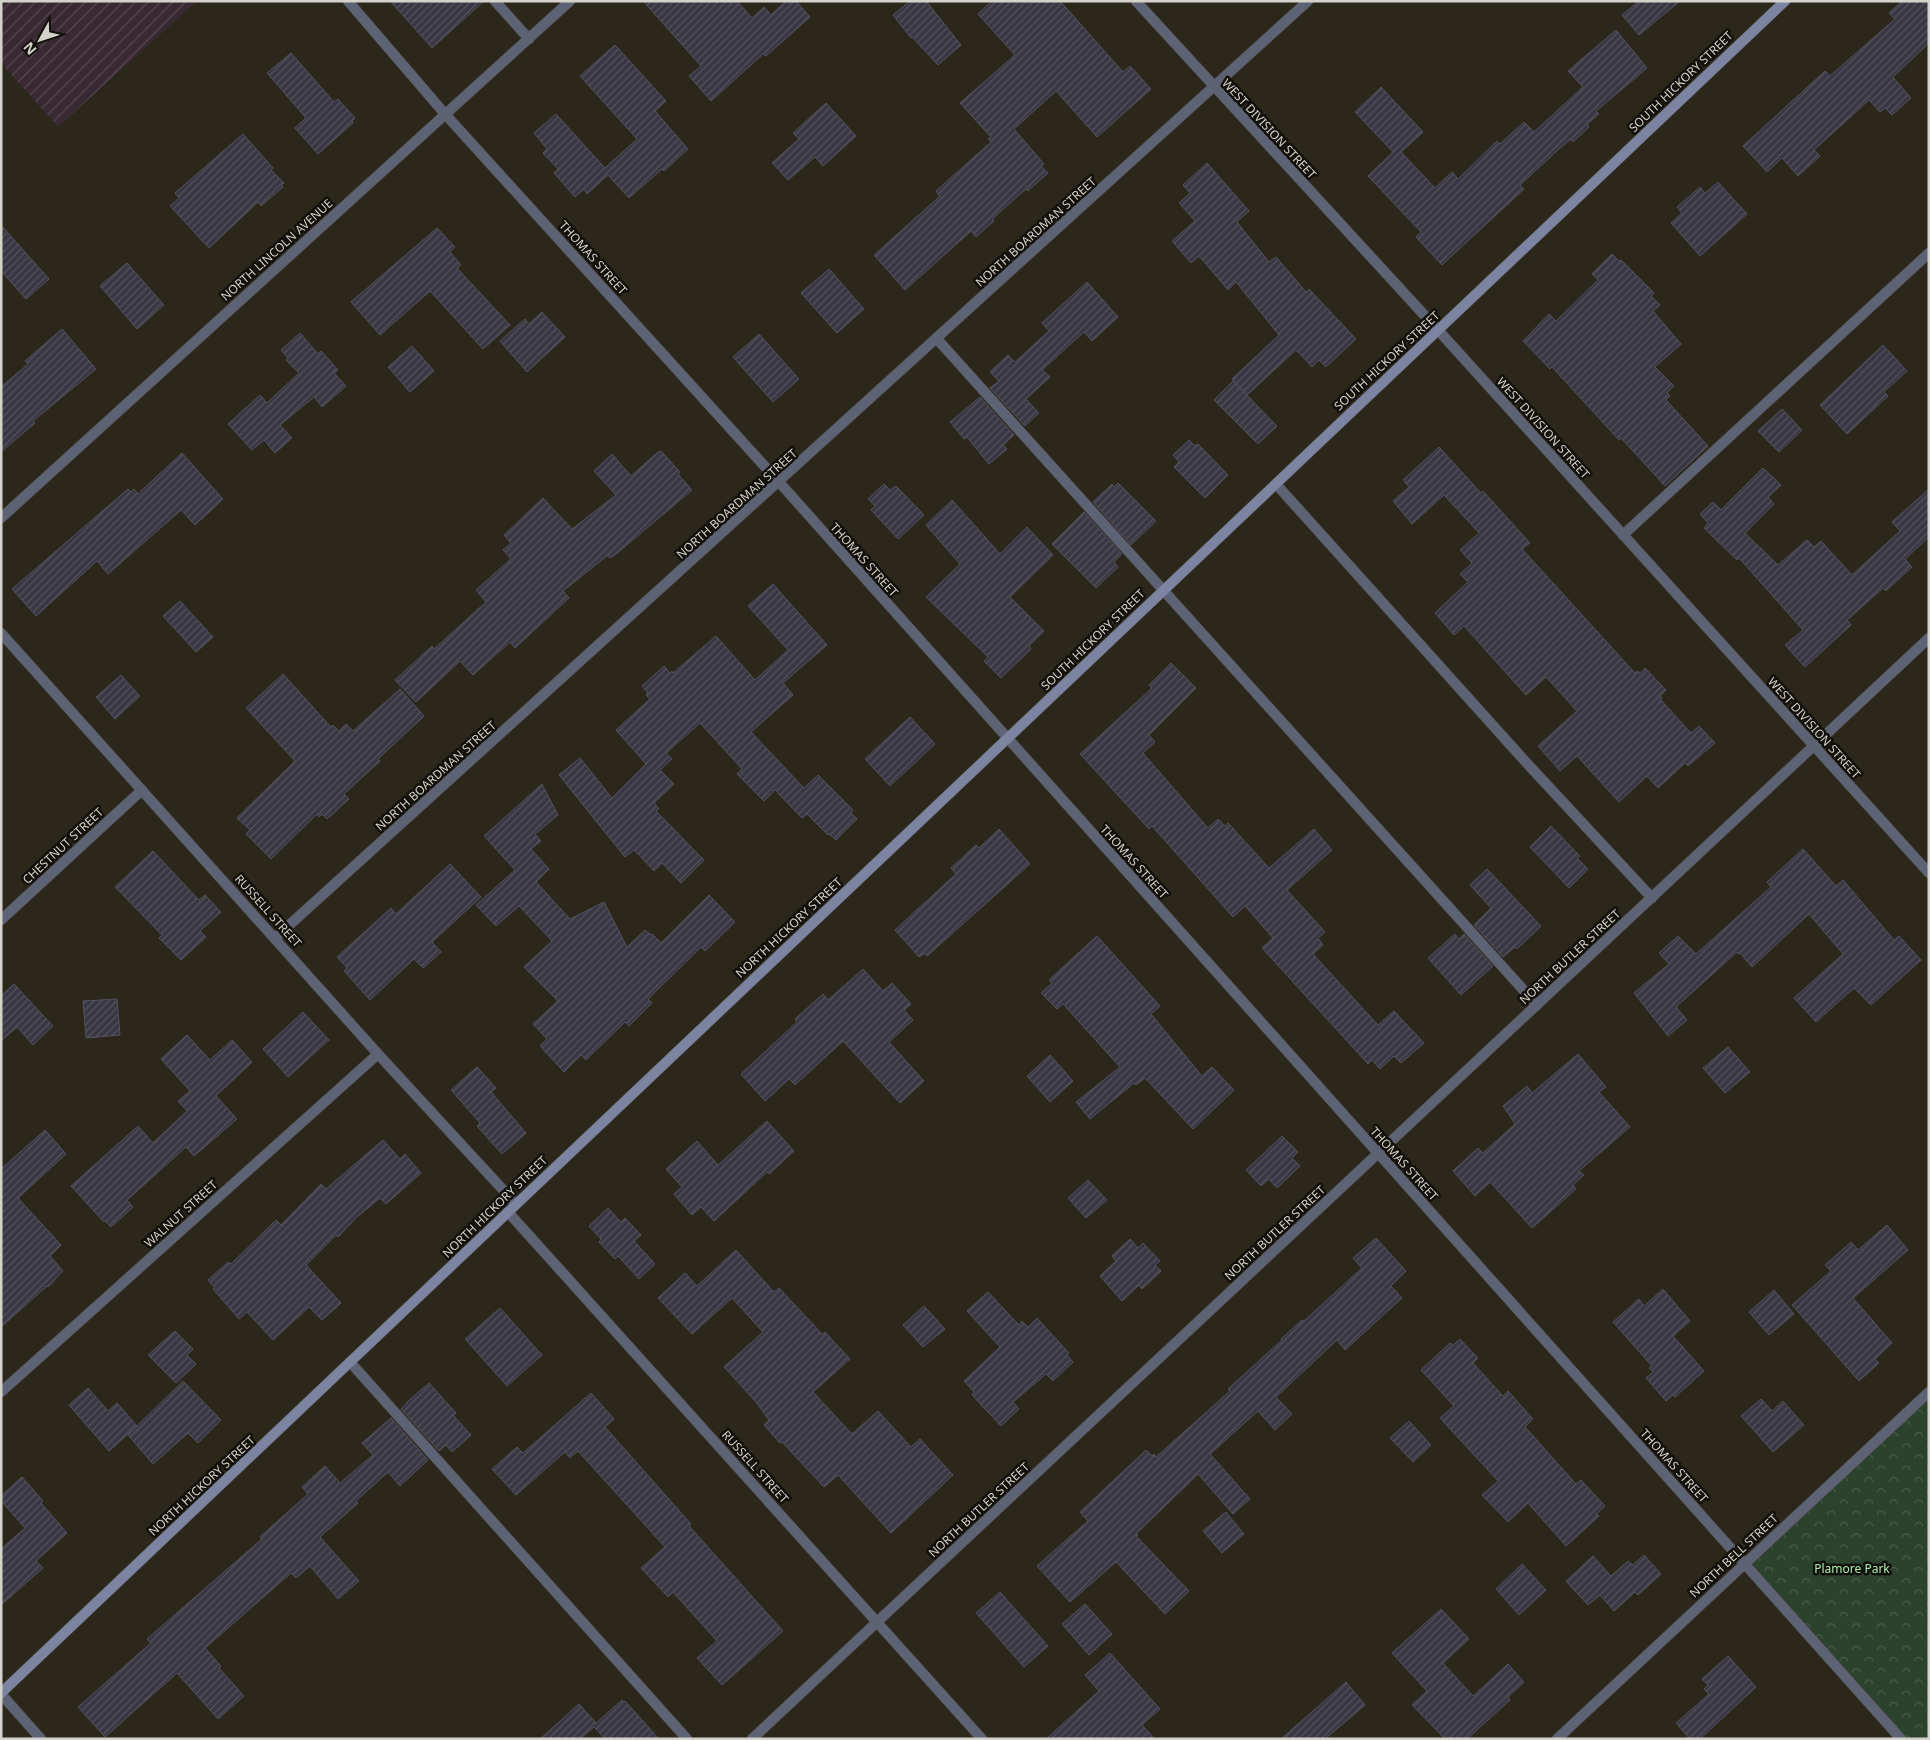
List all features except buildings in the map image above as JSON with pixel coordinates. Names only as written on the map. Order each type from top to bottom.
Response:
[{"type":"street","name":"THOMAS STREET","points":[[348,1],[445,114],[779,482],[1901,1739]]},
{"type":"street","points":[[495,1],[529,39]]},
{"type":"street","name":"NORTH LINCOLN AVENUE","points":[[1,518],[570,1]]},
{"type":"street","name":"WEST DIVISION STREET","points":[[1136,1],[1438,330],[1929,873]]},
{"type":"street","name":"NORTH BOARDMAN STREET","points":[[275,938],[1308,1]]},
{"type":"street","name":"SOUTH HICKORY STREET","points":[[1007,739],[1785,1]]},
{"type":"street","points":[[1623,535],[1929,253]]},
{"type":"street","points":[[937,339],[1537,1005]]},
{"type":"street","points":[[1276,484],[1523,759],[1652,898]]},
{"type":"street","name":"RUSSELL STREET","points":[[1,633],[378,1054],[516,1204]]},
{"type":"street","name":"NORTH BUTLER STREET","points":[[752,1739],[1929,638]]},
{"type":"street","name":"NORTH HICKORY STREET","points":[[1,1694],[1007,739]]},
{"type":"street","name":"CHESTNUT STREET","points":[[1,920],[142,790]]},
{"type":"street","name":"WALNUT STREET","points":[[1,1392],[378,1054]]},
{"type":"street","name":"RUSSELL STREET","points":[[508,1212],[982,1739]]},
{"type":"street","points":[[350,1362],[687,1739]]},
{"type":"street","name":"NORTH BELL STREET","points":[[1557,1739],[1929,1392]]},
{"type":"street","points":[[1,1694],[41,1739]]},
{"type":"shaded area","points":[[1,1],[197,1],[58,127],[1,63]]},
{"type":"green space","name":"Plamore Park","points":[[1929,1392],[1929,1739],[1901,1739],[1744,1564]]}]
